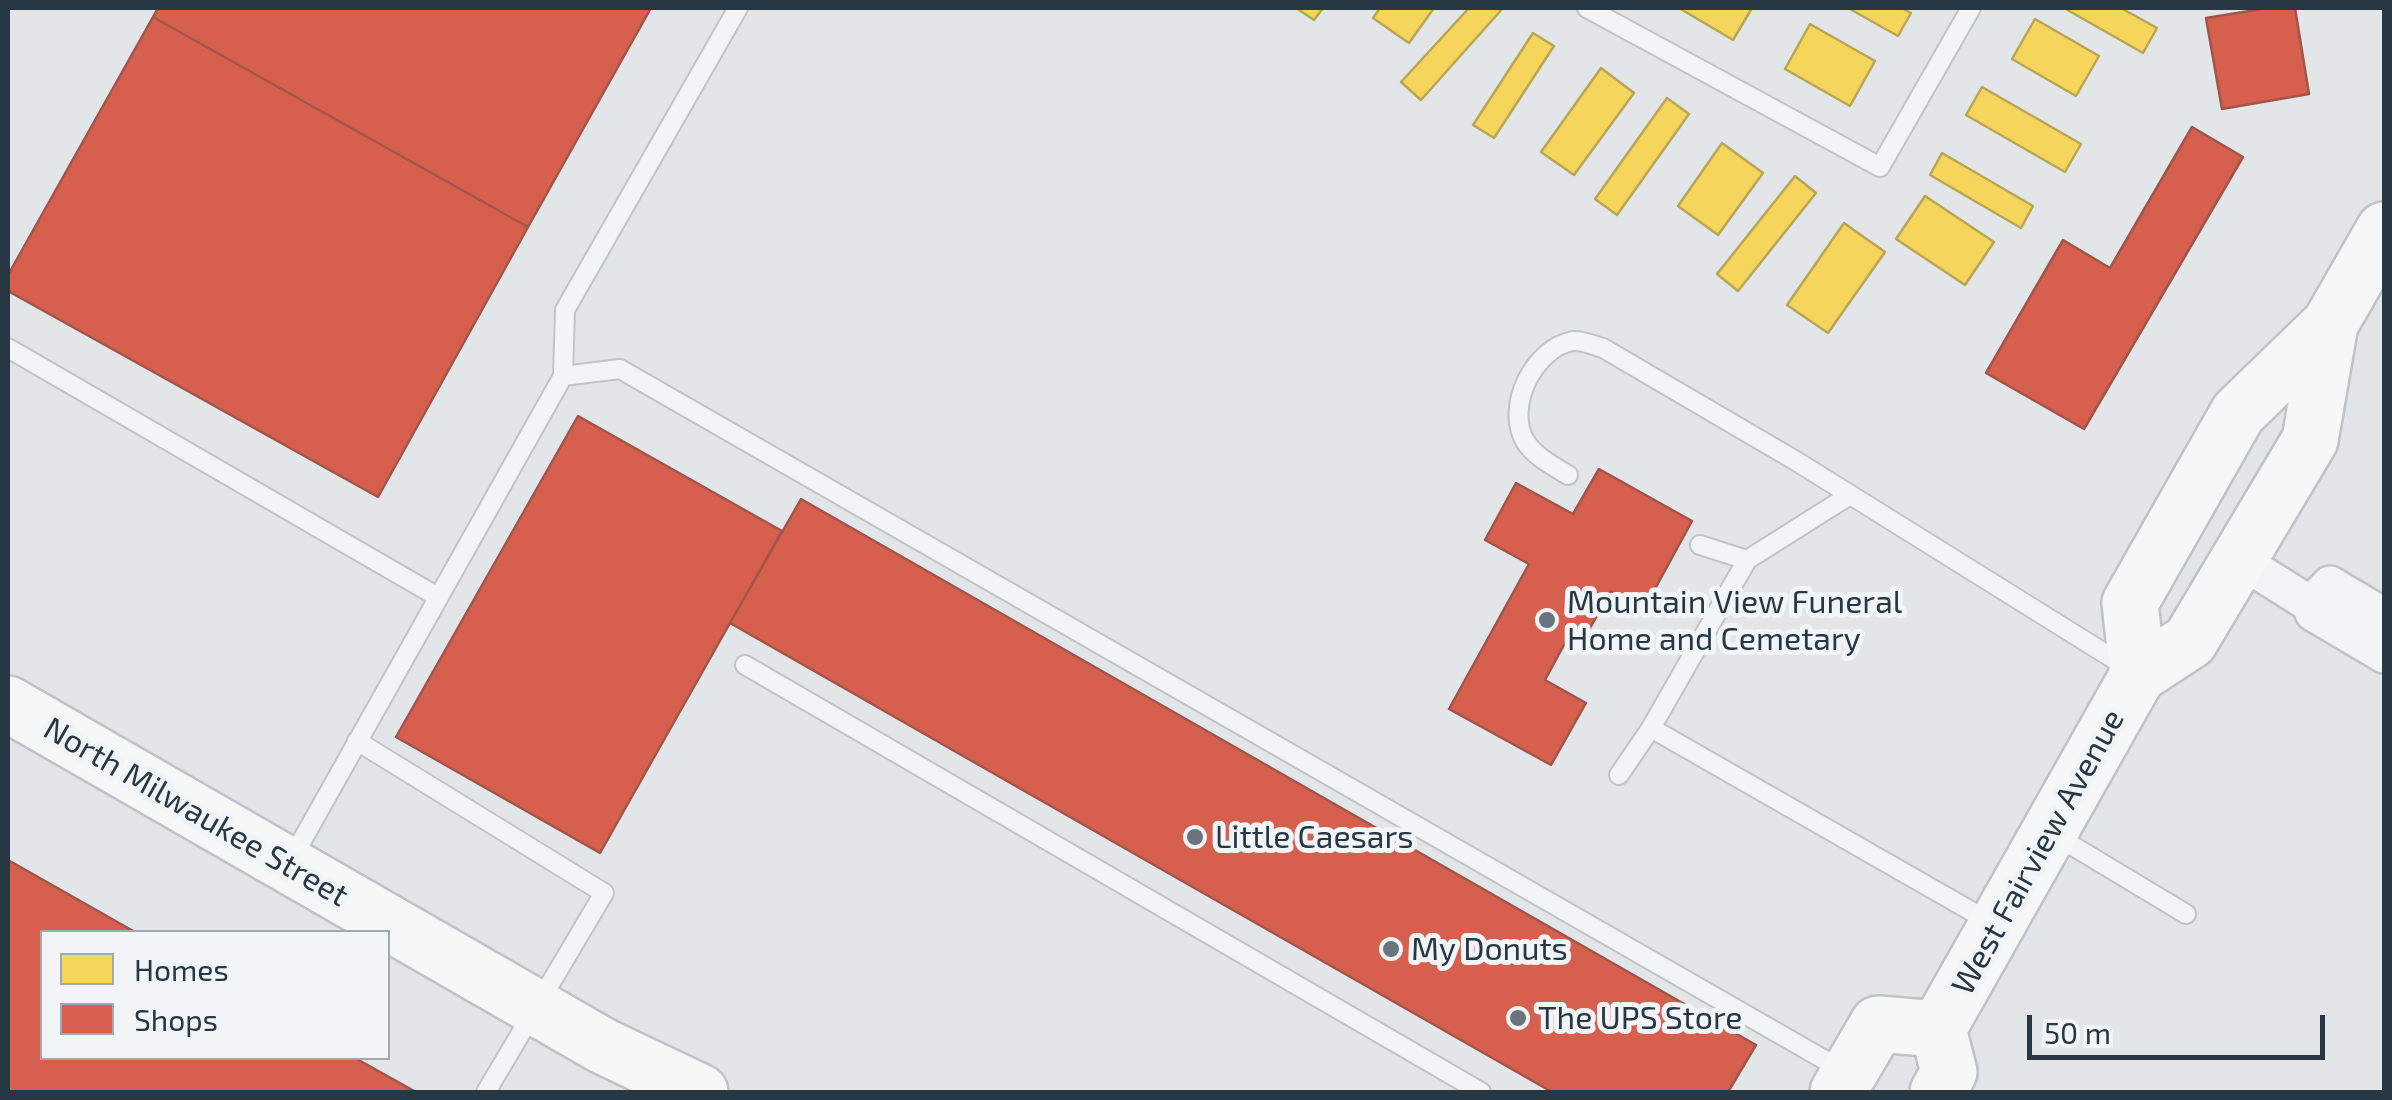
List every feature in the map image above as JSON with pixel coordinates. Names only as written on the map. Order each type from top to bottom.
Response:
[{"type":"main road","name":"West Fairview Avenue","points":[[2138,674],[2130,603],[2238,414],[2330,324],[2384,230]]},
{"type":"main road","name":"West Fairview Avenue","points":[[1938,1092],[1950,1072],[1938,1029],[2138,674],[2190,641],[2310,440],[2330,324]]},
{"type":"main road","name":"North Milwaukee Street","points":[[8,704],[603,1046],[700,1092]]},
{"type":"main road","name":"West Fairview Avenue","points":[[1844,1083],[1878,1024],[1938,1029]]},
{"type":"street","points":[[2240,560],[2310,604],[2313,614],[2384,654]]},
{"type":"street","points":[[2310,604],[2330,584],[2384,616]]},
{"type":"lane","points":[[288,866],[563,376],[564,310],[738,8]]},
{"type":"lane","points":[[1591,8],[1880,167],[1971,8]]},
{"type":"lane","points":[[1568,475],[1544,460],[1526,440],[1517,414],[1532,372],[1552,351],[1575,340],[1604,348],[2138,674]]},
{"type":"lane","points":[[8,348],[438,597]]},
{"type":"lane","points":[[563,376],[620,368],[1844,1083]]},
{"type":"lane","points":[[1619,775],[1652,728],[1747,560],[1850,495]]},
{"type":"lane","points":[[1700,545],[1747,560]]},
{"type":"lane","points":[[746,665],[1480,1092]]},
{"type":"lane","points":[[1652,728],[1996,926]]},
{"type":"lane","points":[[357,741],[604,893],[486,1092]]},
{"type":"lane","points":[[2049,831],[2186,914]]},
{"type":"building: Homes","points":[[1296,8],[1323,8],[1314,20]]},
{"type":"building: Homes","points":[[1380,8],[1434,8],[1409,43],[1373,18]]},
{"type":"building: Homes","points":[[1469,8],[1503,8],[1421,100],[1401,82]]},
{"type":"building: Homes","points":[[1679,8],[1752,8],[1733,40]]},
{"type":"building: Homes","points":[[1848,8],[1902,8],[1911,13],[1898,36]]},
{"type":"building: Homes","points":[[2064,8],[2121,8],[2157,28],[2143,53]]},
{"type":"building: Homes","points":[[2035,19],[2099,56],[2076,96],[2012,59]]},
{"type":"building: Homes","points":[[1810,24],[1875,61],[1850,106],[1785,69]]},
{"type":"building: Homes","points":[[1533,33],[1554,46],[1494,138],[1473,125]]},
{"type":"building: Homes","points":[[1601,68],[1634,93],[1574,175],[1541,152]]},
{"type":"building: Homes","points":[[1982,87],[2081,144],[2065,172],[1966,115]]},
{"type":"building: Homes","points":[[1667,98],[1689,114],[1617,215],[1595,199]]},
{"type":"building: Homes","points":[[1722,143],[1763,173],[1718,235],[1678,206]]},
{"type":"building: Homes","points":[[1942,153],[2033,206],[2021,228],[1930,175]]},
{"type":"building: Homes","points":[[1795,176],[1816,193],[1738,291],[1717,274]]},
{"type":"building: Homes","points":[[1925,196],[1994,242],[1965,285],[1896,239]]},
{"type":"building: Homes","points":[[1844,223],[1885,252],[1828,333],[1787,305]]},
{"type":"building: Shops","points":[[158,8],[651,8],[528,227],[153,17]]},
{"type":"building: Shops","points":[[2268,8],[2295,8],[2309,94],[2222,109],[2206,18]]},
{"type":"building: Shops","points":[[153,17],[528,227],[378,497],[8,291],[8,275]]},
{"type":"building: Shops","points":[[2192,127],[2243,157],[2084,429],[1986,373],[2063,240],[2110,268]]},
{"type":"building: Shops","points":[[578,416],[782,531],[600,853],[396,737]]},
{"type":"building: Shops","name":"Mountain View Funeral Home and Cemetary","points":[[1599,469],[1692,521],[1644,609],[1611,591],[1585,637],[1572,630],[1545,680],[1586,703],[1551,765],[1449,709],[1529,564],[1485,540],[1516,483],[1573,514]]},
{"type":"building: Shops","points":[[801,499],[1756,1045],[1728,1092],[1552,1092],[730,623]]},
{"type":"building: Shops","points":[[8,860],[131,930],[40,930],[40,1060],[359,1060],[416,1092],[8,1092]]},
{"type":"place","name":"Mountain View Funeral Home and Cemetary","points":[[1547,620]]},
{"type":"place","name":"Little Caesars","points":[[1195,837]]},
{"type":"place","name":"My Donuts","points":[[1391,949]]},
{"type":"place","name":"The UPS Store","points":[[1518,1018]]}]
